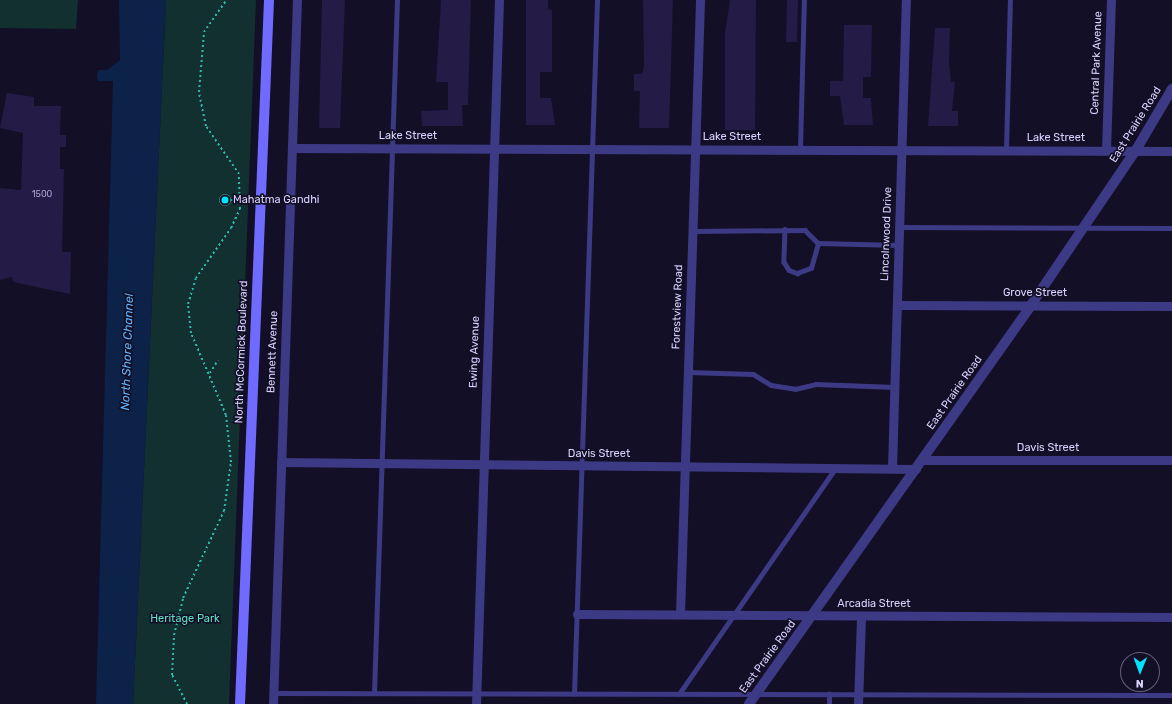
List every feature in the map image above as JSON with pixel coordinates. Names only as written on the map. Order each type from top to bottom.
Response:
[{"type":"main road","name":"North McCormick Boulevard","points":[[240,704],[269,0]]},
{"type":"street","name":"Bennett Avenue","points":[[273,704],[297,0]]},
{"type":"street","name":"Ewing Avenue","points":[[476,704],[499,0]]},
{"type":"street","name":"Forestview Road","points":[[680,614],[700,0]]},
{"type":"street","name":"Lincolnwood Drive","points":[[892,468],[906,0]]},
{"type":"street","name":"Central Park Avenue","points":[[1106,150],[1111,0]]},
{"type":"street","name":"East Prairie Road","points":[[749,704],[923,460],[1031,305],[1136,150],[1172,89]]},
{"type":"street","name":"Lake Street","points":[[292,148],[1172,151]]},
{"type":"street","name":"Grove Street","points":[[897,305],[1172,306]]},
{"type":"street","name":"Davis Street","points":[[923,460],[1172,460]]},
{"type":"street","name":"Davis Street","points":[[281,462],[483,466],[916,469]]},
{"type":"street","name":"Arcadia Street","points":[[577,614],[1172,617]]},
{"type":"street","points":[[858,699],[861,616]]},
{"type":"lane","points":[[374,693],[397,0]]},
{"type":"lane","points":[[574,694],[597,0]]},
{"type":"lane","points":[[800,149],[804,0]]},
{"type":"lane","points":[[1006,150],[1010,0]]},
{"type":"lane","points":[[899,227],[1172,228]]},
{"type":"lane","points":[[785,229],[784,262],[789,270],[797,273],[811,268],[818,243]]},
{"type":"lane","points":[[692,230],[771,232],[785,229],[805,230],[818,243],[899,245]]},
{"type":"lane","points":[[688,372],[753,374],[771,385],[795,389],[816,384],[894,387]]},
{"type":"lane","points":[[679,694],[730,615],[836,468]]},
{"type":"lane","points":[[273,693],[829,694],[858,699],[1172,695]]},
{"type":"lane","points":[[829,694],[829,704]]},
{"type":"path","points":[[187,704],[172,676],[174,635],[183,598],[224,511],[231,462],[230,432],[210,373],[191,333],[191,290],[237,219],[240,201],[239,174],[206,126],[199,92],[204,32],[226,0]]},
{"type":"path","points":[[231,200],[225,205],[220,200],[226,195],[231,200],[240,201]]},
{"type":"path","points":[[210,373],[218,360]]},
{"type":"green space","points":[[0,0],[78,0],[76,29],[0,28]]},
{"type":"green space","name":"Heritage Park","points":[[166,0],[256,0],[229,704],[133,704]]},
{"type":"water","name":"North Shore Channel","points":[[119,0],[166,0],[133,704],[96,704],[113,81],[98,81],[97,75],[98,70],[107,70],[120,60]]},
{"type":"building","points":[[322,0],[345,0],[340,128],[319,128]]},
{"type":"building","points":[[441,0],[471,0],[468,105],[462,105],[463,126],[422,126],[421,111],[448,110],[448,82],[436,82]]},
{"type":"building","points":[[526,0],[548,0],[548,9],[552,10],[552,72],[540,72],[540,98],[551,98],[555,125],[526,125]]},
{"type":"building","points":[[643,0],[673,0],[669,128],[639,128],[640,91],[634,91],[634,74],[642,74],[644,67]]},
{"type":"building","points":[[730,0],[756,0],[755,130],[725,130],[725,33]]},
{"type":"building","points":[[787,0],[798,0],[797,42],[786,42]]},
{"type":"building","points":[[844,25],[872,25],[871,77],[863,77],[863,98],[871,98],[873,125],[844,125],[840,96],[830,96],[830,81],[843,81]]},
{"type":"building","points":[[935,28],[950,28],[949,62],[951,82],[955,82],[952,111],[958,111],[958,126],[928,126]]},
{"type":"building","points":[[7,93],[34,97],[34,106],[61,106],[60,135],[66,135],[66,147],[60,147],[60,169],[64,169],[62,252],[71,252],[70,294],[13,282],[12,277],[0,280],[0,188],[21,190],[23,133],[0,128]]},
{"type":"place","name":"Mahatma Gandhi","points":[[225,200]]}]
